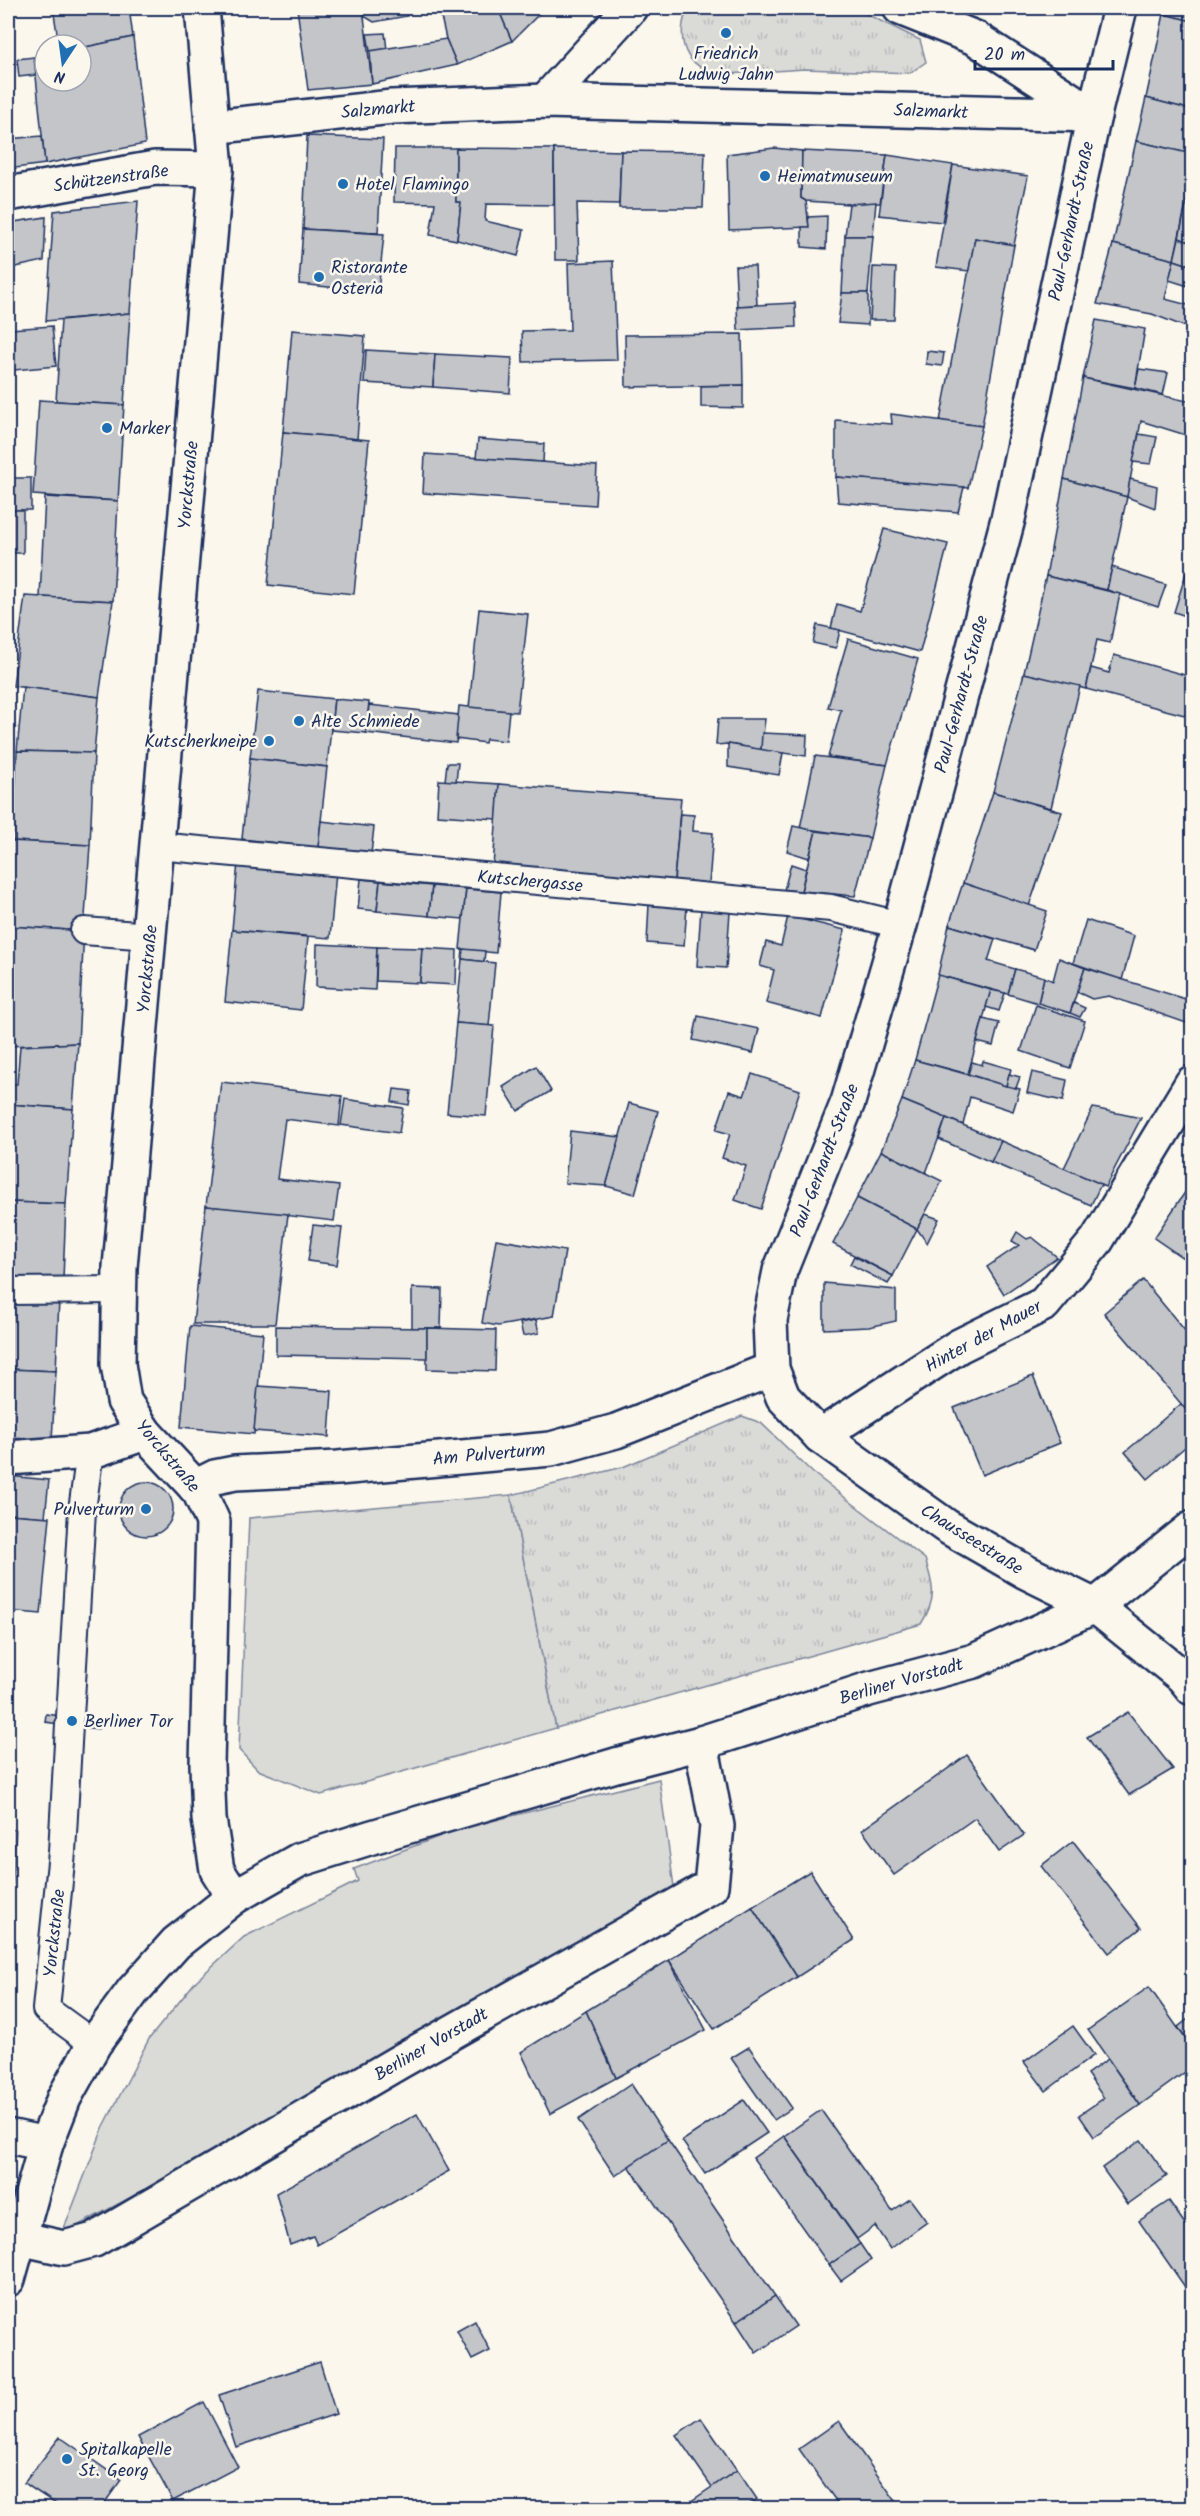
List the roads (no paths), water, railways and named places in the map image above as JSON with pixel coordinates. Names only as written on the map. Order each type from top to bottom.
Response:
[{"type":"street","name":"Yorckstraße","points":[[202,8],[216,170],[120,1290],[118,1364],[124,1401],[145,1433],[195,1487],[213,1522],[207,1764],[209,1819],[217,1870],[234,1897]]},
{"type":"street","points":[[545,101],[630,8]]},
{"type":"street","points":[[900,8],[975,38],[1094,115]]},
{"type":"street","name":"Paul-Gerhardt-Straße","points":[[772,1369],[770,1320],[780,1271],[848,1102],[900,925],[1008,519],[1094,115],[1120,8]]},
{"type":"street","name":"Salzmarkt","points":[[212,127],[392,106],[545,101],[1094,115]]},
{"type":"street","name":"Schützenstraße","points":[[8,194],[155,168],[216,170]]},
{"type":"street","name":"Hinter der Mauer","points":[[820,1436],[959,1346],[1044,1304],[1097,1240],[1192,1083]]},
{"type":"street","name":"Chausseestraße","points":[[772,1369],[783,1397],[820,1436],[946,1526],[1026,1572],[1095,1606],[1183,1677],[1192,1688]]},
{"type":"street","name":"Am Pulverturm","points":[[195,1487],[215,1477],[235,1473],[338,1468],[551,1449],[616,1431],[772,1369]]},
{"type":"street","points":[[8,1458],[90,1452],[145,1433]]},
{"type":"street","name":"Berliner Vorstadt","points":[[8,2279],[46,2144],[64,2097],[94,2044],[133,1991],[176,1943],[234,1897],[299,1860],[464,1809],[700,1743],[868,1689],[974,1661],[1095,1606],[1192,1528]]},
{"type":"street","name":"Berliner Vorstadt","points":[[19,2238],[64,2248],[94,2240],[408,2056],[711,1886],[717,1826],[700,1743]]},
{"type":"street","points":[[8,2136],[46,2144]]},
{"type":"lane","name":"Kutschergasse","points":[[157,846],[831,908],[900,925]]},
{"type":"lane","points":[[84,931],[150,936]]},
{"type":"lane","points":[[8,1291],[120,1290]]},
{"type":"lane","name":"Yorckstraße","points":[[90,1452],[82,1510],[62,1852],[46,2009],[94,2044]]},
{"type":"place","name":"Friedrich Ludwig Jahn","points":[[726,33]]},
{"type":"place","name":"Heimatmuseum","points":[[765,176]]},
{"type":"place","name":"Hotel Flamingo","points":[[343,184]]},
{"type":"place","name":"Ristorante Osteria","points":[[319,277]]},
{"type":"place","name":"Marker","points":[[107,428]]},
{"type":"place","name":"Alte Schmiede","points":[[299,721]]},
{"type":"place","name":"Kutscherkneipe","points":[[269,741]]},
{"type":"place","name":"Pulverturm","points":[[146,1509]]},
{"type":"place","name":"Berliner Tor","points":[[72,1721]]},
{"type":"place","name":"Spitalkapelle St. Georg","points":[[67,2459]]}]
